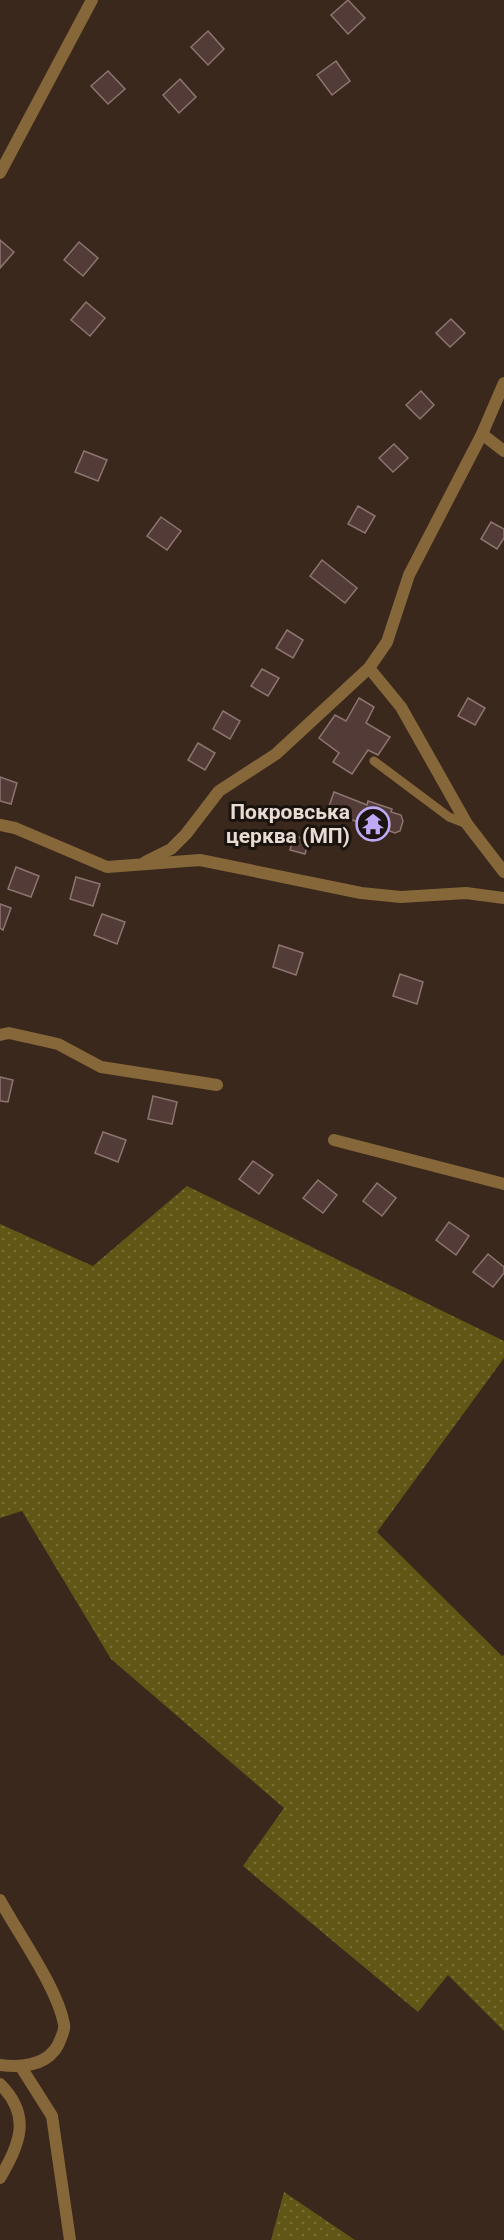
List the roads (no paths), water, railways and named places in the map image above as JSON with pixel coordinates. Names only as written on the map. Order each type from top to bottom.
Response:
[{"type":"street","points":[[0,172],[92,0]]},
{"type":"street","points":[[145,862],[171,849],[186,834],[219,791],[276,754],[369,668],[387,642],[409,575],[482,434],[504,383]]},
{"type":"street","points":[[482,434],[504,450]]},
{"type":"street","points":[[369,668],[401,707],[467,824],[504,872]]},
{"type":"street","points":[[0,825],[15,828],[107,867],[145,862],[200,860],[295,882],[371,894],[401,897],[466,893],[504,898]]},
{"type":"street","points":[[0,1035],[9,1033],[58,1044],[101,1067],[217,1085]]},
{"type":"street","points":[[334,1140],[504,1184]]},
{"type":"street","points":[[0,1900],[56,1998],[65,2027],[58,2047],[45,2061],[21,2067],[0,2066]]},
{"type":"street","points":[[21,2067],[52,2116],[70,2240]]},
{"type":"street","points":[[0,2084],[14,2097],[22,2125],[14,2155],[0,2178]]},
{"type":"lane","points":[[374,760],[449,817],[467,824]]},
{"type":"place","name":"Покровська церква (МП)","points":[[373,824]]}]
